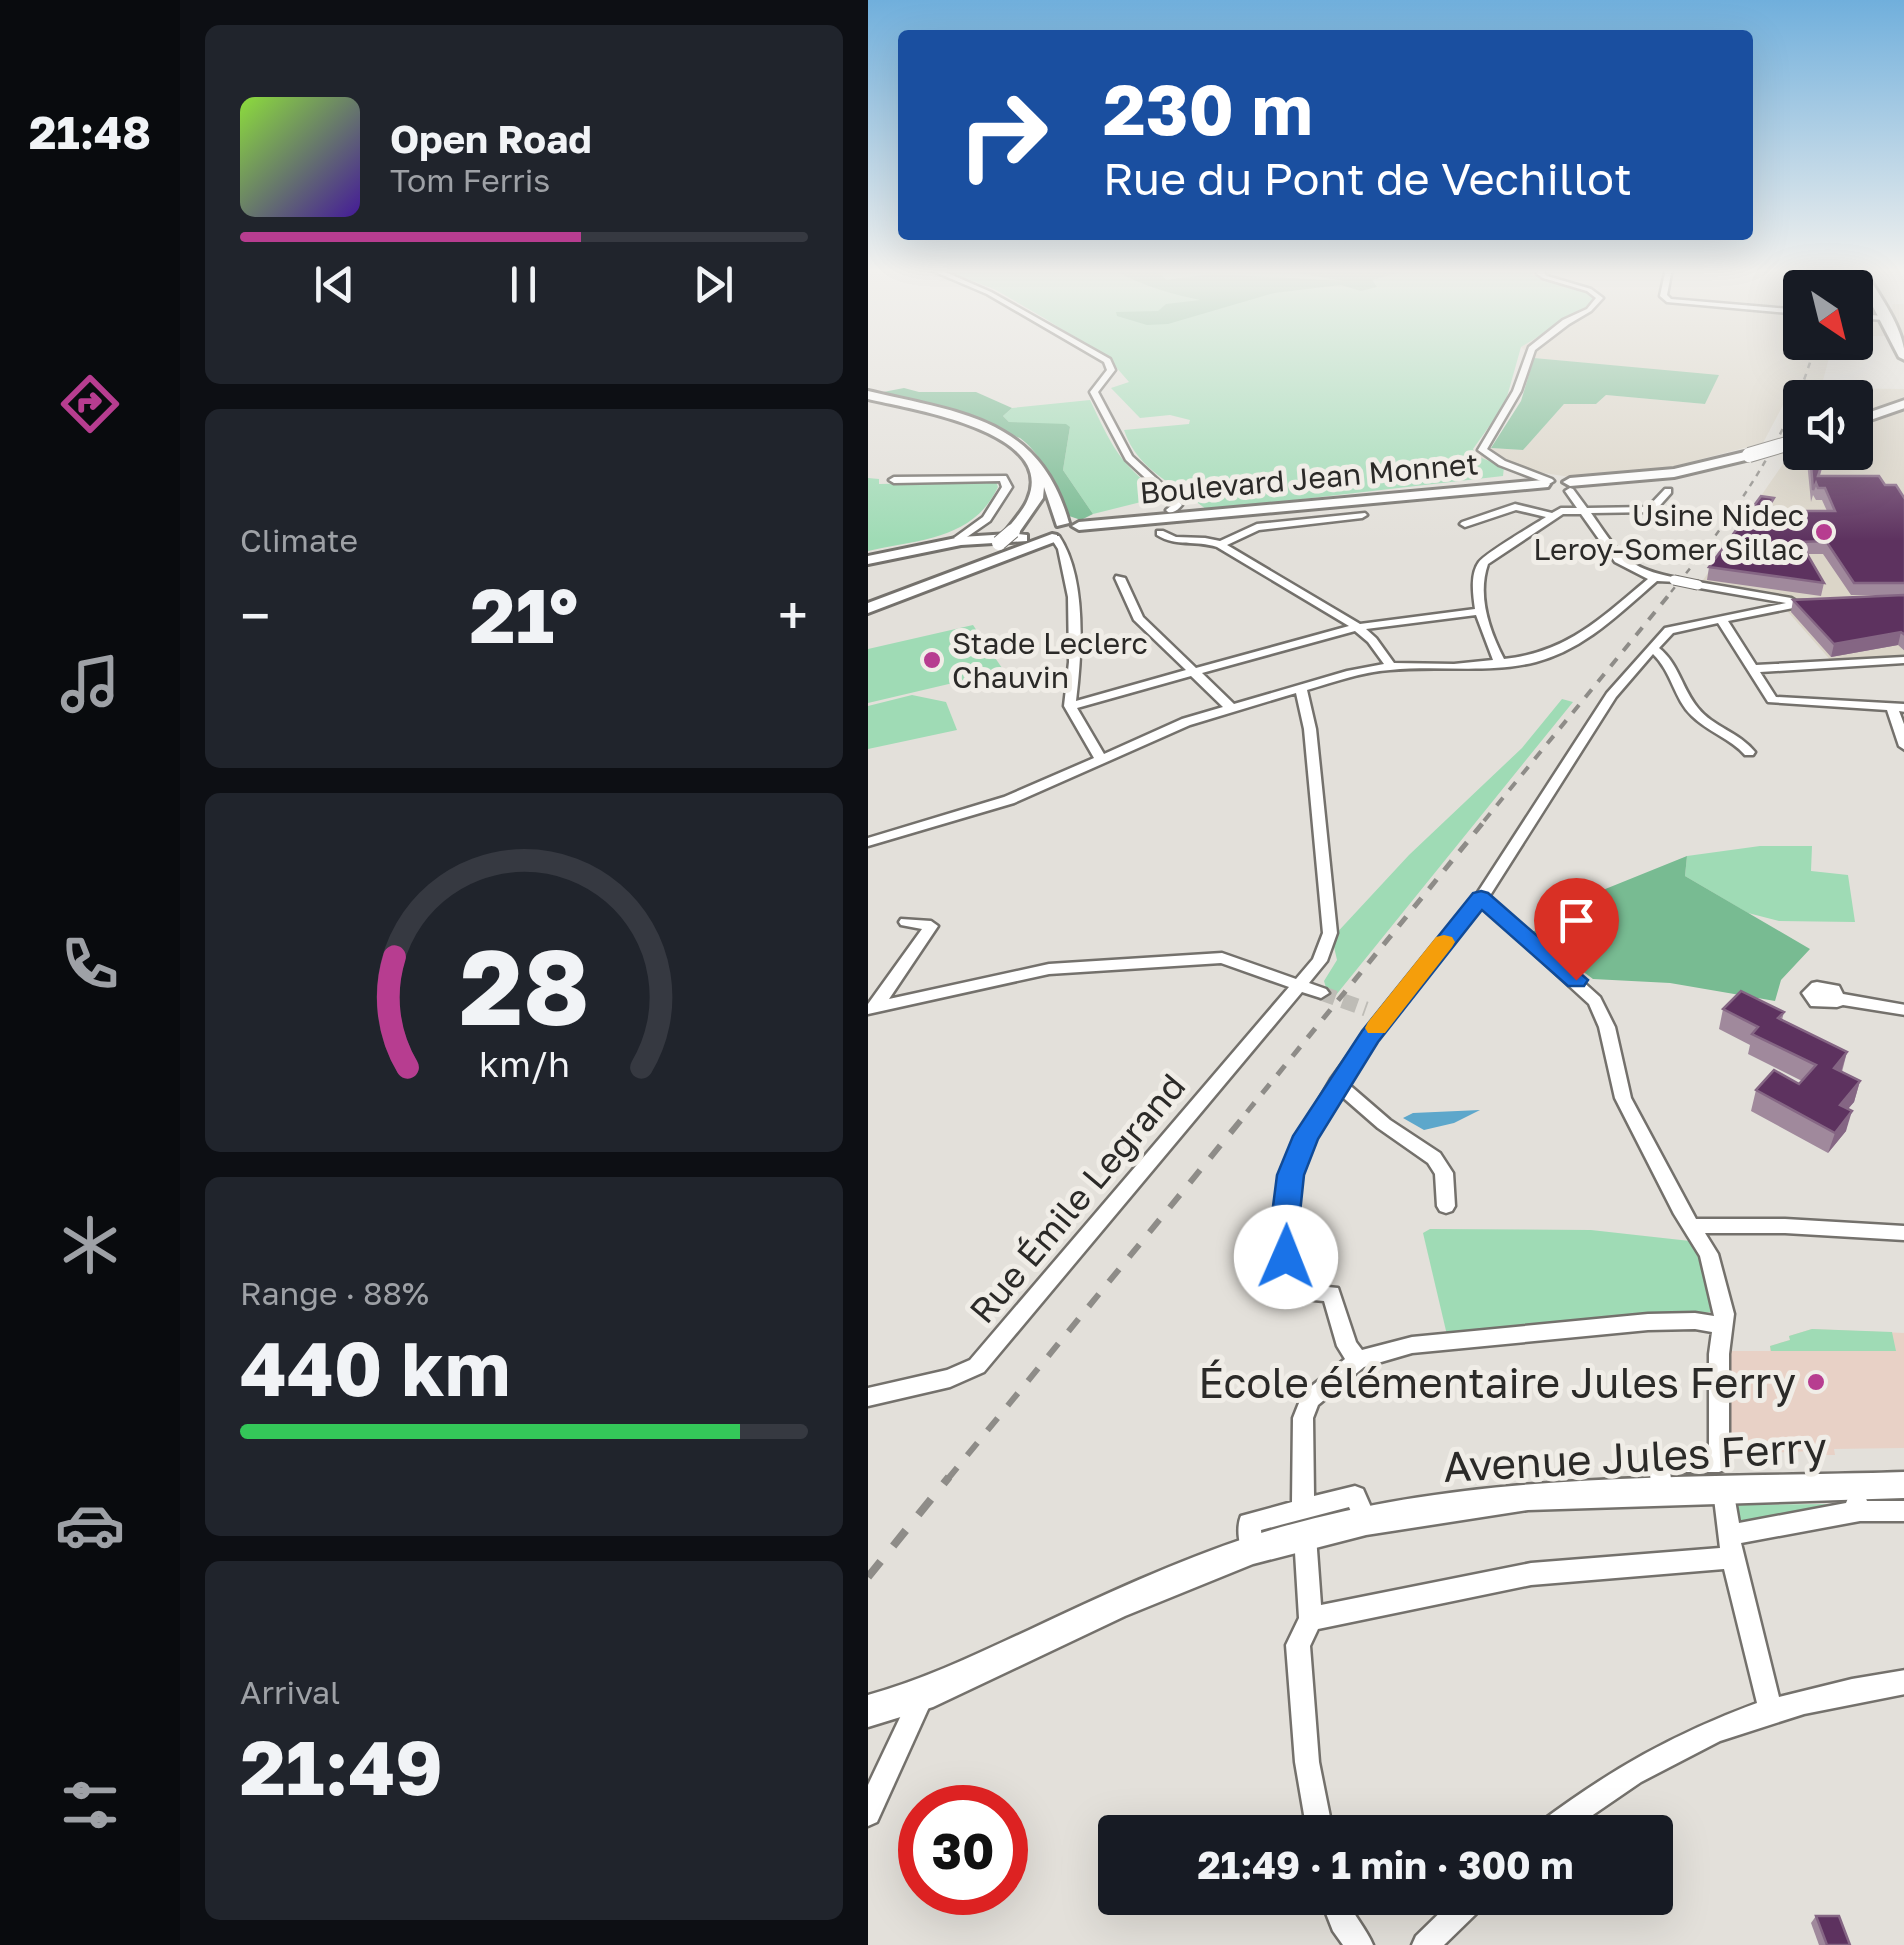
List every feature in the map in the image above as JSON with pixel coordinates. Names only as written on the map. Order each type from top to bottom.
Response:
[{"type":"main road","points":[[868,397],[1000,432],[1026,447],[1053,489],[1062,534]]},
{"type":"main road","points":[[868,397],[984,430],[1020,448],[1032,466],[1034,481],[1026,508],[1002,537]]},
{"type":"main road","points":[[1873,417],[1904,406]]},
{"type":"main road","points":[[868,558],[968,536],[1062,534],[1546,484],[1571,487],[1678,475],[1783,446]]},
{"type":"main road","points":[[868,606],[944,574],[1002,537],[1029,514],[1038,496],[1039,470]]},
{"type":"main road","name":"Boulevard Jean Monnet","points":[[1062,534],[1175,514],[1546,484]]},
{"type":"main road","points":[[868,606],[1062,534]]},
{"type":"street","points":[[1102,359],[1111,370],[1094,392],[1112,420],[1127,456],[1171,496],[1177,504],[1175,514]]},
{"type":"street","points":[[1528,359],[1517,391],[1482,450],[1546,484]]},
{"type":"street","points":[[894,480],[1003,478],[1007,487],[997,508],[968,536]]},
{"type":"street","points":[[1571,487],[1583,510],[1625,565],[1655,578],[1820,603]]},
{"type":"street","points":[[1501,664],[1482,611],[1478,580],[1482,563],[1554,516],[1583,510],[1648,514],[1668,491]]},
{"type":"street","points":[[1465,524],[1515,507],[1554,516]]},
{"type":"street","points":[[1220,545],[1258,527],[1362,516]]},
{"type":"street","points":[[1160,532],[1172,541],[1204,540],[1220,545],[1360,628],[1390,666]]},
{"type":"street","points":[[1062,534],[1073,597],[1075,662],[1070,706],[1100,758]]},
{"type":"street","points":[[1120,578],[1138,618],[1231,708]]},
{"type":"street","points":[[868,842],[983,810],[1100,758],[1231,708],[1301,687],[1390,666],[1501,664],[1534,659],[1588,635],[1655,578]]},
{"type":"street","points":[[1358,1360],[1347,1346],[1331,1294],[1288,1291],[1285,1222],[1290,1175],[1306,1136],[1384,1018],[1481,898],[1612,695],[1651,648],[1669,630],[1804,603]]},
{"type":"street","points":[[1070,706],[1360,628],[1482,611]]},
{"type":"street","points":[[1720,618],[1776,701],[1898,708],[1904,746]]},
{"type":"street","points":[[1651,648],[1665,658],[1692,710],[1738,738],[1749,752]]},
{"type":"street","points":[[1752,670],[1904,660]]},
{"type":"street","name":"Rue Émile Legrand","points":[[868,1397],[950,1378],[977,1366],[1320,960],[1330,933],[1310,730],[1301,687]]},
{"type":"street","points":[[1481,898],[1596,1002],[1623,1098],[1708,1254],[1723,1299],[1719,1462],[1658,1463],[1662,1492]]},
{"type":"street","points":[[872,1008],[930,926],[906,922]]},
{"type":"street","points":[[872,1008],[1049,969],[1222,958],[1322,993]]},
{"type":"street","points":[[1839,999],[1904,1010]]},
{"type":"street","points":[[1366,1009],[1384,1018]]},
{"type":"street","points":[[1337,1084],[1384,1124],[1434,1158],[1444,1174],[1446,1206]]},
{"type":"street","points":[[1694,1226],[1785,1226],[1904,1233]]},
{"type":"street","points":[[1317,1815],[1307,1762],[1298,1645],[1310,1619],[1302,1418],[1310,1399],[1358,1360],[1412,1345],[1648,1322],[1695,1320],[1722,1326]]},
{"type":"street","name":"Avenue Jules Ferry","points":[[868,1711],[922,1696],[1115,1604],[1252,1550],[1304,1523],[1366,1521],[1528,1497],[1724,1490],[1856,1498],[1904,1485]]},
{"type":"street","points":[[1724,1490],[1732,1547],[1770,1708]]},
{"type":"street","points":[[1310,1619],[1531,1574],[1732,1547],[1856,1498],[1904,1511]]},
{"type":"street","points":[[1570,1815],[1648,1761],[1770,1708],[1904,1682]]},
{"type":"street","points":[[868,1813],[922,1696]]},
{"type":"street","points":[[1340,1915],[1360,1945]]},
{"type":"street","points":[[1425,1945],[1456,1915]]},
{"type":"shaded area","points":[[1542,359],[1828,360],[1823,380],[1783,380],[1783,405],[1763,443],[1656,471],[1583,479],[1504,467],[1477,456],[1491,448],[1523,450],[1564,404],[1596,404],[1606,395],[1705,404],[1718,376]]},
{"type":"shaded area","points":[[1873,389],[1904,389],[1898,402],[1873,411]]},
{"type":"shaded area","points":[[1904,411],[1904,497],[1894,497],[1904,515],[1904,658],[1833,663],[1775,597],[1701,583],[1783,464],[1783,470],[1873,470],[1873,422]]},
{"type":"shaded area","name":"École élémentaire Jules Ferry","points":[[1812,1329],[1904,1333],[1904,1448],[1834,1449],[1835,1455],[1814,1455],[1812,1451],[1727,1455],[1727,1351],[1770,1351],[1770,1346],[1790,1340],[1789,1336]]},
{"type":"green space","points":[[1109,359],[1518,359],[1505,404],[1473,449],[1477,456],[1504,467],[1503,476],[1207,510],[1148,467],[1124,430],[1189,424],[1190,420],[1170,415],[1140,418],[1111,388],[1129,382]]},
{"type":"green space","points":[[1534,359],[1719,375],[1705,404],[1606,395],[1596,404],[1564,404],[1523,450],[1491,448],[1521,401]]},
{"type":"green space","points":[[904,388],[919,392],[976,392],[1012,408],[1003,416],[1009,422],[1066,424],[1070,427],[1063,470],[1093,514],[1081,520],[1069,516],[1049,473],[1020,438],[878,393]]},
{"type":"green space","points":[[1090,400],[1117,452],[1159,492],[1153,499],[1093,514],[1063,470],[1070,427],[1009,422],[1003,416],[1012,408]]},
{"type":"green space","points":[[868,478],[879,479],[879,484],[996,482],[998,487],[974,518],[960,527],[868,551]]},
{"type":"green space","name":"Stade Leclerc Chauvin","points":[[973,625],[1004,671],[868,703],[868,649]]},
{"type":"green space","points":[[912,695],[946,702],[957,730],[868,749],[868,706]]},
{"type":"green space","points":[[1562,699],[1573,702],[1336,995],[1327,991],[1324,981],[1337,960],[1332,938],[1409,855],[1522,748]]},
{"type":"green space","points":[[1760,846],[1812,846],[1811,871],[1848,875],[1855,922],[1779,921],[1748,913],[1685,876],[1687,856]]},
{"type":"green space","points":[[1687,856],[1685,876],[1810,949],[1781,980],[1775,1001],[1670,983],[1593,979],[1531,933],[1588,896]]},
{"type":"green space","points":[[1430,1229],[1591,1230],[1690,1241],[1698,1255],[1712,1312],[1447,1335],[1423,1233]]},
{"type":"green space","points":[[1812,1329],[1892,1332],[1896,1351],[1771,1351],[1770,1346]]},
{"type":"green space","points":[[1834,1504],[1737,1527],[1734,1505]]},
{"type":"water","points":[[1480,1110],[1454,1123],[1424,1130],[1403,1118],[1413,1113]]},
{"type":"building","name":"Usine Nidec Leroy-Somer Sillac","points":[[1811,470],[1820,470],[1818,476],[1879,476],[1885,485],[1896,485],[1905,499],[1905,583],[1854,583],[1826,541],[1800,542],[1824,583],[1709,567],[1761,496],[1774,498],[1766,511],[1835,511],[1825,488],[1818,488],[1816,483],[1813,490]]},
{"type":"building","points":[[1905,595],[1905,635],[1901,632],[1834,644],[1793,600]]},
{"type":"building","points":[[1741,991],[1784,1012],[1778,1018],[1847,1052],[1834,1068],[1860,1081],[1840,1105],[1852,1111],[1835,1133],[1756,1090],[1774,1070],[1799,1084],[1816,1065],[1752,1034],[1758,1027],[1723,1009]]},
{"type":"building","points":[[1816,1916],[1839,1916],[1850,1945],[1827,1945]]},
{"type":"tunnel","points":[[1321,993],[1366,1009]]},
{"type":"railway","points":[[1671,592],[1757,475],[1791,411],[1810,360]]},
{"type":"railway","points":[[1484,821],[1673,590]]},
{"type":"railway","points":[[1247,1112],[1486,819]]},
{"type":"railway","points":[[947,1480],[1250,1109]]},
{"type":"railway","points":[[868,1577],[949,1477]]},
{"type":"slow traffic","points":[[1377,1028],[1444,942]]},
{"type":"place","name":"Usine Nidec Leroy-Somer Sillac","points":[[1824,532]]},
{"type":"place","name":"Stade Leclerc Chauvin","points":[[932,660]]},
{"type":"place","name":"École élémentaire Jules Ferry","points":[[1816,1382]]},
{"type":"route","points":[[1286,1257],[1290,1175],[1306,1136],[1370,1036],[1481,898],[1576,980]]}]
